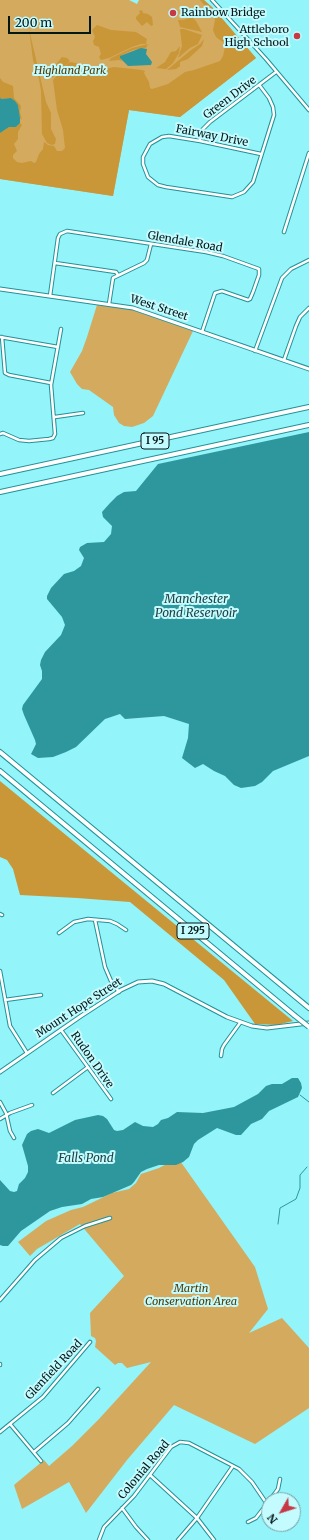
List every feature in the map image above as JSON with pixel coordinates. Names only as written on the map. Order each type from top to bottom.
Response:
[{"type":"highway","name":"I 95","points":[[0,474],[309,407]]},
{"type":"highway","name":"I 95","points":[[0,492],[309,425]]},
{"type":"highway","name":"I 295","points":[[0,752],[309,1008]]},
{"type":"highway","name":"I 295","points":[[0,771],[309,1027]]},
{"type":"street","points":[[212,0],[309,110]]},
{"type":"street","name":"Green Drive","points":[[200,141],[200,134],[203,128],[260,86],[276,72]]},
{"type":"street","name":"Fairway Drive","points":[[260,86],[269,98],[273,107],[274,115],[253,182],[249,188],[238,196],[221,196],[158,185],[148,177],[143,164],[143,157],[150,144],[154,140],[169,136],[261,154]]},
{"type":"street","points":[[284,232],[309,153]]},
{"type":"street","name":"Glendale Road","points":[[50,296],[58,238],[60,234],[67,231],[206,252],[259,269],[250,299],[248,300],[222,291],[215,293],[202,332]]},
{"type":"street","points":[[109,304],[113,278],[144,263],[147,260],[150,244]]},
{"type":"street","points":[[255,351],[282,278],[291,269],[309,260]]},
{"type":"street","points":[[55,263],[116,272],[118,275]]},
{"type":"street","name":"West Street","points":[[0,289],[133,308],[309,369]]},
{"type":"street","points":[[284,361],[300,317],[309,308]]},
{"type":"street","points":[[0,434],[3,433],[19,440],[43,440],[53,438],[55,434],[55,417],[51,383],[61,329]]},
{"type":"street","points":[[51,383],[9,376],[5,373],[1,337],[58,347]]},
{"type":"street","points":[[55,417],[83,413]]},
{"type":"street","points":[[59,933],[79,920],[110,921],[126,930]]},
{"type":"street","points":[[95,920],[105,967],[111,981],[119,992]]},
{"type":"street","points":[[0,971],[10,1026],[27,1053]]},
{"type":"street","name":"Mount Hope Street","points":[[0,1072],[61,1029],[119,992],[138,982],[152,981],[164,984],[227,1017],[240,1023],[252,1026],[267,1028],[309,1023]]},
{"type":"street","points":[[5,1000],[41,995]]},
{"type":"street","points":[[221,1056],[224,1045],[240,1023]]},
{"type":"street","name":"Rudon Drive","points":[[61,1029],[111,1099]]},
{"type":"street","points":[[53,1092],[88,1067]]},
{"type":"street","points":[[0,1102],[14,1138]]},
{"type":"street","points":[[0,1119],[6,1115],[32,1105]]},
{"type":"street","points":[[0,1300],[35,1260],[60,1238],[85,1226],[110,1218]]},
{"type":"street","name":"Glenfield Road","points":[[0,1432],[51,1388],[90,1342]]},
{"type":"street","points":[[34,1452],[68,1423],[98,1389]]},
{"type":"street","points":[[10,1424],[41,1461]]},
{"type":"street","name":"Colonial Road","points":[[99,1540],[104,1527],[134,1496],[171,1447],[180,1442],[189,1443],[233,1466],[250,1479],[261,1496]]},
{"type":"street","points":[[178,1540],[197,1518],[233,1466]]},
{"type":"street","points":[[150,1475],[197,1518],[214,1540]]},
{"type":"street","points":[[276,1492],[278,1489],[280,1479]]},
{"type":"street","points":[[122,1508],[148,1540]]},
{"type":"street","points":[[248,1522],[255,1520],[261,1511]]},
{"type":"green space","name":"Highland Park","points":[[0,0],[129,0],[137,4],[139,0],[204,0],[213,8],[256,58],[180,117],[129,110],[113,196],[0,179]]},
{"type":"green space","points":[[200,0],[204,0],[213,8],[256,58],[180,117],[129,110],[113,196],[0,179],[0,133],[9,127],[16,127],[20,123],[22,125],[18,132],[18,139],[14,144],[17,151],[13,155],[13,158],[17,162],[36,162],[43,149],[44,142],[48,145],[54,146],[57,151],[62,151],[65,148],[63,130],[57,110],[53,80],[68,63],[71,62],[93,67],[114,67],[142,70],[145,71],[144,73],[149,82],[150,88],[152,89],[168,84],[185,72],[220,61],[225,47],[223,42],[217,38],[213,30],[215,20],[214,17]]},
{"type":"green space","points":[[142,10],[143,13],[152,17],[153,25],[151,26],[147,22],[142,26],[136,19],[140,13],[139,11]]},
{"type":"green space","points":[[192,17],[202,32],[180,27],[178,20]]},
{"type":"green space","points":[[97,25],[111,30],[136,32],[147,39],[146,44],[132,47],[109,58],[101,60],[99,57],[101,54],[99,47],[94,45],[93,41],[95,37],[92,30]]},
{"type":"green space","points":[[29,29],[46,102],[51,113],[51,129],[56,139],[55,144],[52,145],[47,143],[42,134],[41,91],[33,60]]},
{"type":"green space","points":[[180,29],[202,35],[198,44],[190,48],[178,58],[182,46]]},
{"type":"green space","points":[[204,39],[202,46],[188,59],[180,62],[180,66],[176,69],[167,70],[200,44]]},
{"type":"green space","points":[[148,44],[146,48],[133,50],[122,55],[120,58],[122,61],[109,61],[111,58],[132,48]]},
{"type":"green space","points":[[180,46],[179,53],[173,63],[166,69],[156,68],[165,62],[171,52],[176,51]]},
{"type":"green space","points":[[62,57],[67,58],[70,61],[52,78],[52,69]]},
{"type":"green space","points":[[0,78],[3,82],[13,86],[14,98],[21,106],[20,112],[22,120],[20,118],[18,105],[11,98],[1,99]]},
{"type":"green space","points":[[97,305],[130,309],[193,331],[153,416],[144,423],[132,427],[124,426],[119,423],[114,415],[113,407],[89,390],[82,389],[77,384],[70,372],[82,351]]},
{"type":"green space","points":[[0,781],[293,1021],[277,1025],[255,1024],[224,980],[130,902],[20,895],[13,869],[7,860],[0,857]]},
{"type":"green space","name":"Martin Conservation Area","points":[[178,1158],[255,1267],[268,1309],[249,1333],[282,1318],[309,1348],[309,1408],[255,1444],[174,1405],[127,1460],[86,1513],[69,1482],[22,1509],[14,1485],[44,1460],[49,1466],[72,1446],[151,1362],[127,1368],[122,1363],[115,1365],[95,1347],[95,1338],[91,1336],[90,1313],[124,1276],[80,1224],[37,1249],[30,1256],[18,1242],[46,1221],[71,1210],[83,1207],[112,1193],[129,1189],[136,1183],[141,1174],[159,1168]]},
{"type":"water","points":[[141,48],[147,49],[146,54],[152,62],[151,65],[128,66],[120,58],[120,56]]},
{"type":"water","points":[[0,97],[1,99],[11,98],[15,101],[18,105],[20,123],[16,127],[9,127],[0,133]]},
{"type":"water","name":"Manchester Pond Reservoir","points":[[309,432],[309,756],[273,771],[262,782],[255,786],[241,788],[234,785],[225,776],[203,764],[195,768],[182,758],[188,738],[189,724],[164,716],[125,719],[120,714],[105,719],[76,747],[66,752],[53,757],[38,758],[31,754],[36,744],[22,709],[23,705],[42,679],[40,665],[45,652],[61,635],[65,625],[62,617],[47,599],[47,596],[51,588],[64,574],[74,571],[81,566],[84,558],[79,550],[80,547],[87,543],[104,542],[111,534],[112,526],[103,517],[102,512],[117,496],[124,492],[136,491],[158,464]]},
{"type":"water","name":"Falls Pond","points":[[292,1078],[298,1078],[301,1083],[302,1088],[298,1097],[269,1111],[262,1119],[251,1124],[241,1135],[236,1135],[217,1128],[194,1144],[189,1157],[183,1162],[176,1165],[159,1165],[147,1169],[141,1172],[131,1185],[103,1197],[91,1199],[82,1204],[62,1207],[50,1211],[21,1231],[8,1246],[0,1245],[0,1180],[10,1191],[17,1191],[19,1184],[28,1172],[28,1166],[22,1145],[27,1134],[31,1131],[38,1129],[49,1133],[75,1120],[98,1115],[107,1119],[114,1130],[117,1131],[123,1130],[135,1122],[143,1126],[153,1127],[161,1120],[168,1118],[177,1112],[203,1113],[234,1107],[258,1094],[266,1086],[272,1084],[282,1084]]},
{"type":"waterway","points":[[300,1095],[309,1102]]},
{"type":"waterway","points":[[278,1224],[280,1208],[296,1199],[300,1188],[300,1175],[307,1167]]},
{"type":"place","name":"Rainbow Bridge","points":[[173,13]]},
{"type":"place","name":"Attleboro High School","points":[[297,36]]}]
